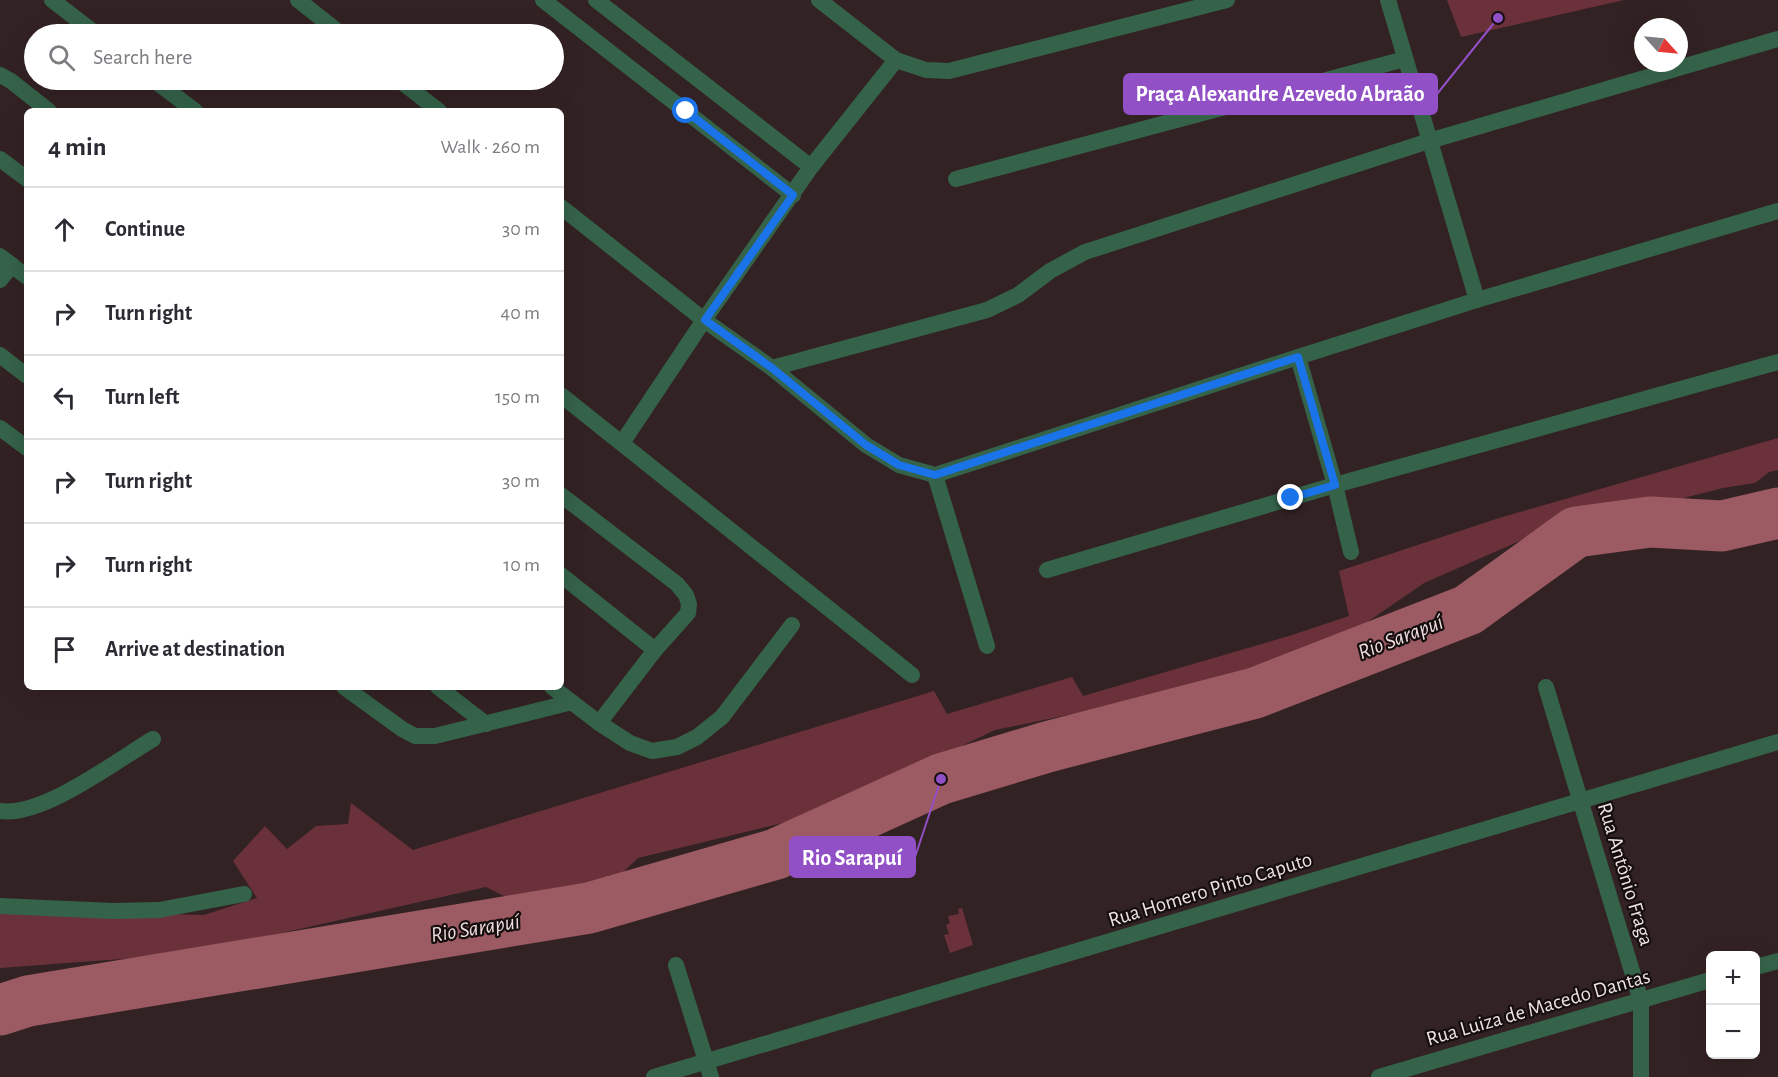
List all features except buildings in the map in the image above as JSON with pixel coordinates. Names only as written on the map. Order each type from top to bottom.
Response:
[{"type":"street","points":[[52,0],[83,24]]},
{"type":"street","points":[[298,0],[328,24]]},
{"type":"street","points":[[543,0],[793,195]]},
{"type":"street","points":[[596,0],[812,167]]},
{"type":"street","points":[[819,0],[896,60],[926,70],[949,71],[1227,0]]},
{"type":"street","points":[[1388,0],[1477,300]]},
{"type":"street","points":[[772,368],[987,310],[1018,295],[1050,271],[1085,252],[1429,141],[1778,39]]},
{"type":"street","points":[[956,179],[1405,59]]},
{"type":"street","points":[[622,443],[812,167],[896,60]]},
{"type":"street","points":[[0,75],[45,108]]},
{"type":"street","points":[[167,90],[191,108]]},
{"type":"street","points":[[412,90],[435,108]]},
{"type":"street","points":[[0,159],[24,177]]},
{"type":"street","points":[[564,209],[705,320],[772,368],[866,445],[899,465],[935,475],[1477,300],[1778,211]]},
{"type":"street","points":[[0,280],[6,260],[24,275]]},
{"type":"street","points":[[0,355],[24,374]]},
{"type":"street","points":[[1298,357],[1335,485],[1351,552]]},
{"type":"street","points":[[1047,570],[1335,485],[1778,362]]},
{"type":"street","points":[[564,397],[912,675]]},
{"type":"street","points":[[0,428],[24,446]]},
{"type":"street","points":[[935,475],[987,646]]},
{"type":"street","points":[[564,497],[677,584],[686,595],[689,604],[688,614],[656,650],[599,723]]},
{"type":"street","points":[[564,577],[656,650]]},
{"type":"street","points":[[556,690],[630,744],[652,751],[677,747],[697,737],[722,717],[792,625]]},
{"type":"street","name":"Rua Antônio Fraga","points":[[1546,687],[1641,1001],[1641,1077]]},
{"type":"street","points":[[348,690],[415,736],[435,736],[572,702]]},
{"type":"street","points":[[442,690],[486,724]]},
{"type":"street","points":[[0,811],[32,808],[64,794],[153,738]]},
{"type":"street","name":"Rua Homero Pinto Caputo","points":[[654,1077],[709,1069],[1778,742]]},
{"type":"street","points":[[0,906],[113,911],[159,910],[244,894]]},
{"type":"street","points":[[1760,966],[1778,961]]},
{"type":"street","points":[[676,965],[709,1069]]},
{"type":"street","name":"Rua Luiza de Macedo Dantas","points":[[1379,1077],[1706,981]]},
{"type":"shaded area","points":[[1447,0],[1624,0],[1461,37]]},
{"type":"shaded area","points":[[1778,438],[1778,470],[1769,472],[1755,483],[1723,488],[1529,537],[1424,583],[1334,645],[1216,684],[995,730],[820,814],[638,858],[602,892],[522,905],[486,887],[188,954],[0,968],[0,910],[204,915],[257,898],[233,861],[265,826],[287,849],[316,826],[348,824],[351,803],[413,850],[934,691],[947,714],[1072,677],[1083,696],[1289,636],[1349,616],[1339,571],[1499,518]]},
{"type":"shaded area","points":[[962,908],[973,945],[950,953],[944,935],[949,934],[946,925],[950,923],[948,916],[959,914],[958,909]]},
{"type":"waterway","name":"Rio Sarapuí","points":[[0,1010],[28,1001],[589,908],[776,854],[941,779],[1047,747],[1255,693],[1468,610],[1576,532],[1650,522],[1722,526],[1778,513]]},
{"type":"place","name":"Praça Alexandre Azevedo Abraão","points":[[1498,18]]},
{"type":"place","name":"Rio Sarapuí","points":[[941,779]]},
{"type":"route","points":[[686,111],[793,195],[705,320],[772,368],[866,445],[899,465],[935,475],[1298,357],[1335,485],[1291,498]]}]
